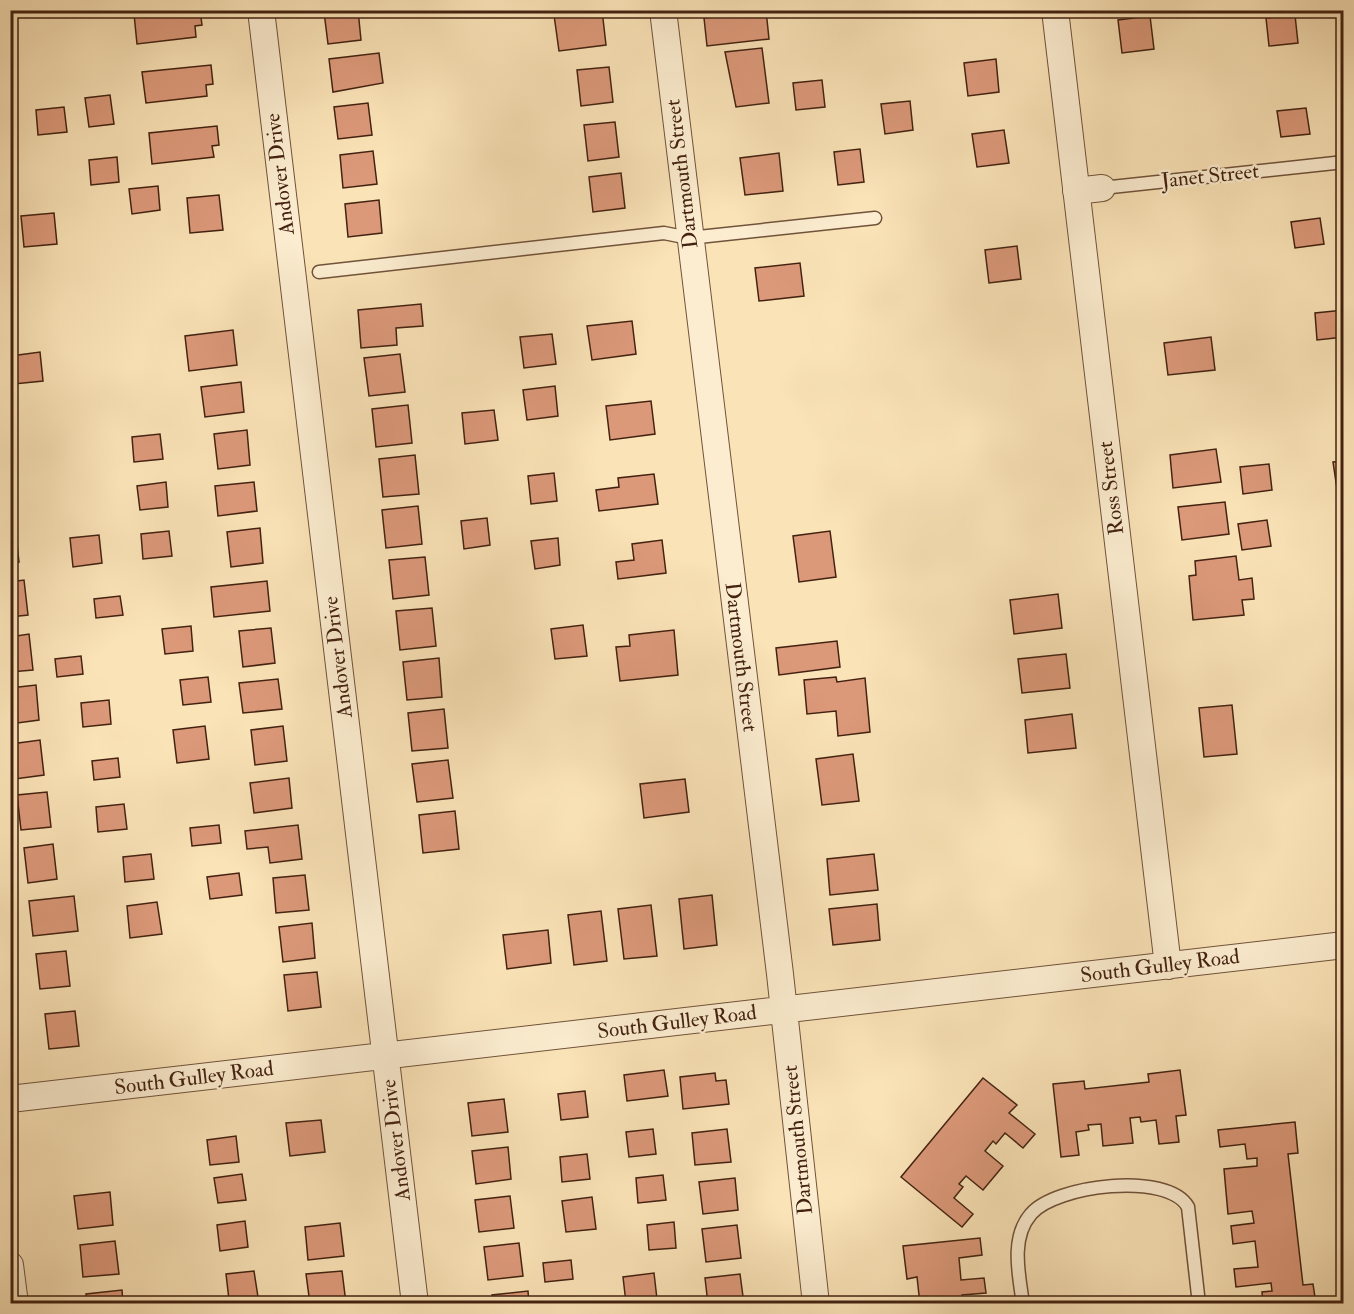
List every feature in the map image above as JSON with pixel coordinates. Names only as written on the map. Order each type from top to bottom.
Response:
[{"type":"street","name":"Andover Drive","points":[[261,10],[415,1304]]},
{"type":"street","name":"Dartmouth Street","points":[[663,10],[816,1304]]},
{"type":"street","name":"Ross Street","points":[[1055,10],[1168,966]]},
{"type":"street","name":"Janet Street","points":[[1076,191],[1102,188]]},
{"type":"street","name":"South Gulley Road","points":[[10,1099],[1344,945]]},
{"type":"street","points":[[10,1265],[15,1304]]},
{"type":"lane","name":"Janet Street","points":[[1102,188],[1344,162]]},
{"type":"lane","points":[[319,272],[664,233],[689,238],[875,218]]},
{"type":"lane","points":[[1023,1304],[1017,1262],[1019,1237],[1030,1214],[1046,1201],[1074,1191],[1134,1187],[1157,1187],[1183,1198],[1190,1221],[1199,1304]]},
{"type":"building","points":[[162,10],[200,10],[202,25],[195,26],[196,37],[137,44],[134,14]]},
{"type":"building","points":[[358,10],[361,40],[328,44],[324,12]]},
{"type":"building","points":[[602,10],[606,45],[559,51],[554,15]]},
{"type":"building","points":[[766,10],[769,39],[707,46],[704,18]]},
{"type":"building","points":[[1295,15],[1298,43],[1269,46],[1266,18]]},
{"type":"building","points":[[1150,16],[1154,49],[1122,53],[1118,20]]},
{"type":"building","points":[[762,48],[769,103],[736,107],[725,52]]},
{"type":"building","points":[[379,53],[383,83],[333,92],[329,59]]},
{"type":"building","points":[[996,59],[999,92],[968,96],[964,63]]},
{"type":"building","points":[[211,65],[213,84],[206,85],[207,96],[146,103],[142,72]]},
{"type":"building","points":[[609,67],[613,102],[581,106],[577,70]]},
{"type":"building","points":[[822,80],[825,107],[796,110],[793,83]]},
{"type":"building","points":[[110,95],[114,124],[89,127],[85,98]]},
{"type":"building","points":[[910,101],[913,130],[885,134],[881,104]]},
{"type":"building","points":[[368,103],[372,135],[338,139],[334,107]]},
{"type":"building","points":[[64,107],[67,132],[38,135],[36,110]]},
{"type":"building","points":[[1306,108],[1310,134],[1281,137],[1277,111]]},
{"type":"building","points":[[615,122],[619,157],[588,161],[584,125]]},
{"type":"building","points":[[217,126],[219,145],[212,146],[214,157],[152,164],[149,133]]},
{"type":"building","points":[[1004,130],[1009,163],[977,167],[972,134]]},
{"type":"building","points":[[860,149],[864,182],[838,185],[834,152]]},
{"type":"building","points":[[373,151],[377,184],[343,188],[340,155]]},
{"type":"building","points":[[779,153],[783,191],[745,195],[740,158]]},
{"type":"building","points":[[117,157],[119,182],[91,185],[89,160]]},
{"type":"building","points":[[621,173],[625,208],[593,212],[589,177]]},
{"type":"building","points":[[158,186],[160,210],[132,214],[129,189]]},
{"type":"building","points":[[219,195],[223,230],[190,233],[187,198]]},
{"type":"building","points":[[379,200],[382,233],[348,237],[345,204]]},
{"type":"building","points":[[54,213],[57,244],[24,247],[21,216]]},
{"type":"building","points":[[1320,218],[1324,244],[1295,248],[1291,222]]},
{"type":"building","points":[[1017,246],[1021,279],[989,283],[985,250]]},
{"type":"building","points":[[800,263],[804,296],[759,301],[755,268]]},
{"type":"building","points":[[421,304],[423,326],[396,328],[397,345],[361,348],[358,310]]},
{"type":"building","points":[[1344,310],[1344,337],[1317,340],[1315,313]]},
{"type":"building","points":[[632,321],[636,354],[592,360],[587,326]]},
{"type":"building","points":[[233,330],[237,365],[189,371],[185,336]]},
{"type":"building","points":[[552,334],[556,364],[524,368],[520,337]]},
{"type":"building","points":[[1211,337],[1215,370],[1168,375],[1164,343]]},
{"type":"building","points":[[40,352],[43,381],[14,384],[11,356]]},
{"type":"building","points":[[400,354],[405,392],[369,396],[364,358]]},
{"type":"building","points":[[241,382],[244,412],[205,417],[201,387]]},
{"type":"building","points":[[555,386],[558,416],[527,420],[523,390]]},
{"type":"building","points":[[651,401],[655,434],[610,440],[606,406]]},
{"type":"building","points":[[408,405],[412,443],[376,447],[372,409]]},
{"type":"building","points":[[494,410],[498,440],[465,444],[462,413]]},
{"type":"building","points":[[247,430],[250,465],[218,469],[214,434]]},
{"type":"building","points":[[160,434],[163,459],[134,462],[132,437]]},
{"type":"building","points":[[1216,449],[1221,482],[1173,488],[1170,455]]},
{"type":"building","points":[[415,455],[419,494],[383,497],[379,459]]},
{"type":"building","points":[[1344,461],[1344,488],[1337,489],[1333,462]]},
{"type":"building","points":[[1269,464],[1272,490],[1243,494],[1240,467]]},
{"type":"building","points":[[554,473],[557,501],[531,504],[528,476]]},
{"type":"building","points":[[654,474],[658,504],[599,511],[596,490],[619,487],[618,478]]},
{"type":"building","points":[[166,482],[168,507],[140,510],[137,486]]},
{"type":"building","points":[[254,482],[257,511],[218,516],[215,486]]},
{"type":"building","points":[[1225,502],[1229,534],[1182,540],[1178,507]]},
{"type":"building","points":[[418,506],[422,544],[386,548],[382,510]]},
{"type":"building","points":[[487,518],[490,545],[464,549],[461,521]]},
{"type":"building","points":[[1267,520],[1271,546],[1242,550],[1238,524]]},
{"type":"building","points":[[15,527],[19,562],[10,563],[10,528]]},
{"type":"building","points":[[260,528],[263,563],[231,567],[227,532]]},
{"type":"building","points":[[169,531],[172,556],[143,559],[141,534]]},
{"type":"building","points":[[830,531],[836,577],[799,582],[793,536]]},
{"type":"building","points":[[99,535],[102,563],[73,567],[70,538]]},
{"type":"building","points":[[558,538],[560,565],[535,569],[531,541]]},
{"type":"building","points":[[662,540],[666,573],[618,579],[616,562],[634,560],[632,544]]},
{"type":"building","points":[[1236,556],[1239,580],[1252,578],[1254,599],[1242,600],[1244,615],[1193,620],[1189,576],[1196,575],[1195,561]]},
{"type":"building","points":[[425,557],[429,595],[393,599],[389,560]]},
{"type":"building","points":[[24,580],[28,615],[10,617],[10,582]]},
{"type":"building","points":[[267,581],[270,611],[214,617],[211,587]]},
{"type":"building","points":[[1058,594],[1062,628],[1014,634],[1010,600]]},
{"type":"building","points":[[120,596],[123,615],[96,618],[94,599]]},
{"type":"building","points":[[432,608],[436,646],[400,650],[396,611]]},
{"type":"building","points":[[583,625],[587,656],[555,659],[551,629]]},
{"type":"building","points":[[191,626],[193,651],[165,654],[162,629]]},
{"type":"building","points":[[271,628],[275,663],[243,667],[239,631]]},
{"type":"building","points":[[674,630],[678,675],[620,681],[616,647],[630,646],[629,635]]},
{"type":"building","points":[[29,634],[33,670],[10,672],[10,637]]},
{"type":"building","points":[[837,641],[840,667],[779,675],[776,648]]},
{"type":"building","points":[[1066,654],[1070,688],[1022,693],[1018,659]]},
{"type":"building","points":[[81,656],[83,674],[57,677],[55,659]]},
{"type":"building","points":[[439,658],[442,697],[407,700],[403,662]]},
{"type":"building","points":[[208,677],[211,702],[183,705],[180,680]]},
{"type":"building","points":[[836,677],[837,682],[865,678],[870,732],[838,736],[836,711],[807,714],[804,680]]},
{"type":"building","points":[[278,679],[282,709],[243,713],[239,683]]},
{"type":"building","points":[[36,685],[39,720],[10,724],[10,688]]},
{"type":"building","points":[[109,700],[111,724],[83,727],[81,703]]},
{"type":"building","points":[[1232,705],[1237,754],[1204,757],[1199,708]]},
{"type":"building","points":[[444,709],[448,748],[412,751],[408,713]]},
{"type":"building","points":[[1072,714],[1076,748],[1028,753],[1025,720]]},
{"type":"building","points":[[205,726],[209,759],[177,763],[173,730]]},
{"type":"building","points":[[283,726],[287,761],[255,765],[251,730]]},
{"type":"building","points":[[40,740],[44,775],[15,779],[11,744]]},
{"type":"building","points":[[853,754],[859,801],[822,805],[816,759]]},
{"type":"building","points":[[118,758],[120,777],[94,780],[92,761]]},
{"type":"building","points":[[448,760],[453,798],[417,802],[412,764]]},
{"type":"building","points":[[289,778],[292,808],[254,813],[250,783]]},
{"type":"building","points":[[685,779],[689,812],[644,818],[640,784]]},
{"type":"building","points":[[47,792],[51,827],[21,830],[17,795]]},
{"type":"building","points":[[124,804],[127,829],[98,832],[96,807]]},
{"type":"building","points":[[455,811],[459,849],[423,853],[419,815]]},
{"type":"building","points":[[219,825],[221,843],[192,846],[190,828]]},
{"type":"building","points":[[298,825],[302,859],[270,863],[268,847],[247,849],[245,831]]},
{"type":"building","points":[[53,844],[57,879],[28,883],[24,848]]},
{"type":"building","points":[[151,854],[154,879],[125,882],[123,857]]},
{"type":"building","points":[[874,854],[878,890],[830,895],[827,859]]},
{"type":"building","points":[[239,873],[242,895],[210,899],[207,877]]},
{"type":"building","points":[[305,875],[309,910],[276,913],[273,878]]},
{"type":"building","points":[[712,895],[717,945],[684,949],[679,899]]},
{"type":"building","points":[[74,896],[78,931],[33,936],[29,901]]},
{"type":"building","points":[[157,902],[162,934],[130,938],[127,906]]},
{"type":"building","points":[[877,904],[880,940],[833,945],[829,909]]},
{"type":"building","points":[[651,905],[657,956],[624,959],[618,909]]},
{"type":"building","points":[[601,911],[607,961],[574,965],[568,915]]},
{"type":"building","points":[[312,923],[315,958],[283,962],[279,927]]},
{"type":"building","points":[[548,930],[551,963],[507,969],[503,935]]},
{"type":"building","points":[[66,951],[70,986],[40,989],[36,954]]},
{"type":"building","points":[[317,972],[321,1007],[288,1011],[284,975]]},
{"type":"building","points":[[75,1011],[79,1046],[49,1049],[45,1014]]},
{"type":"building","points":[[664,1070],[668,1096],[627,1101],[624,1075]]},
{"type":"building","points":[[1180,1070],[1186,1115],[1176,1116],[1179,1142],[1159,1144],[1156,1120],[1141,1122],[1140,1117],[1130,1118],[1133,1143],[1103,1146],[1101,1124],[1088,1125],[1089,1130],[1076,1132],[1079,1155],[1061,1157],[1053,1084],[1084,1081],[1085,1089],[1149,1082],[1148,1074]]},
{"type":"building","points":[[715,1073],[716,1081],[726,1080],[729,1104],[683,1109],[680,1077]]},
{"type":"building","points":[[983,1078],[1017,1105],[1009,1113],[1035,1134],[1023,1148],[1005,1133],[996,1144],[993,1141],[985,1151],[1003,1166],[983,1190],[966,1176],[959,1184],[963,1187],[954,1198],[973,1214],[962,1227],[901,1177]]},
{"type":"building","points":[[585,1091],[588,1117],[561,1120],[558,1094]]},
{"type":"building","points":[[504,1099],[508,1132],[472,1136],[468,1103]]},
{"type":"building","points":[[321,1120],[325,1152],[290,1156],[286,1123]]},
{"type":"building","points":[[1295,1122],[1298,1153],[1288,1154],[1303,1285],[1313,1284],[1316,1304],[1263,1304],[1262,1292],[1272,1291],[1271,1283],[1236,1287],[1234,1269],[1258,1267],[1255,1241],[1233,1244],[1231,1226],[1254,1223],[1252,1211],[1228,1214],[1224,1169],[1257,1166],[1257,1158],[1247,1159],[1245,1144],[1220,1147],[1218,1130]]},
{"type":"building","points":[[653,1129],[656,1154],[629,1157],[626,1132]]},
{"type":"building","points":[[727,1129],[731,1162],[695,1165],[692,1133]]},
{"type":"building","points":[[236,1136],[239,1162],[210,1165],[207,1140]]},
{"type":"building","points":[[508,1147],[511,1179],[476,1184],[472,1151]]},
{"type":"building","points":[[587,1154],[590,1179],[562,1182],[560,1157]]},
{"type":"building","points":[[242,1174],[246,1200],[218,1203],[214,1178]]},
{"type":"building","points":[[663,1175],[666,1200],[638,1203],[636,1178]]},
{"type":"building","points":[[735,1178],[738,1210],[703,1214],[699,1182]]},
{"type":"building","points":[[110,1192],[113,1225],[78,1229],[74,1196]]},
{"type":"building","points":[[510,1196],[514,1228],[479,1232],[475,1200]]},
{"type":"building","points":[[592,1197],[596,1229],[566,1232],[562,1201]]},
{"type":"building","points":[[245,1221],[248,1247],[220,1251],[217,1225]]},
{"type":"building","points":[[674,1222],[676,1248],[649,1250],[647,1225]]},
{"type":"building","points":[[340,1223],[344,1256],[308,1260],[305,1227]]},
{"type":"building","points":[[737,1225],[741,1258],[706,1262],[702,1229]]},
{"type":"building","points":[[980,1238],[982,1255],[959,1258],[961,1280],[984,1278],[986,1293],[962,1295],[963,1304],[920,1304],[917,1277],[907,1279],[903,1246]]},
{"type":"building","points":[[115,1241],[119,1274],[83,1277],[80,1245]]},
{"type":"building","points":[[519,1243],[523,1276],[488,1280],[484,1247]]},
{"type":"building","points":[[571,1260],[573,1279],[545,1282],[543,1263]]},
{"type":"building","points":[[254,1271],[258,1297],[229,1300],[226,1274]]},
{"type":"building","points":[[342,1271],[346,1303],[310,1304],[306,1274]]},
{"type":"building","points":[[654,1273],[657,1299],[626,1303],[623,1277]]},
{"type":"building","points":[[740,1274],[744,1304],[708,1304],[705,1278]]},
{"type":"building","points":[[122,1290],[123,1304],[87,1304],[86,1294]]},
{"type":"building","points":[[528,1291],[529,1304],[493,1304],[492,1295]]}]
